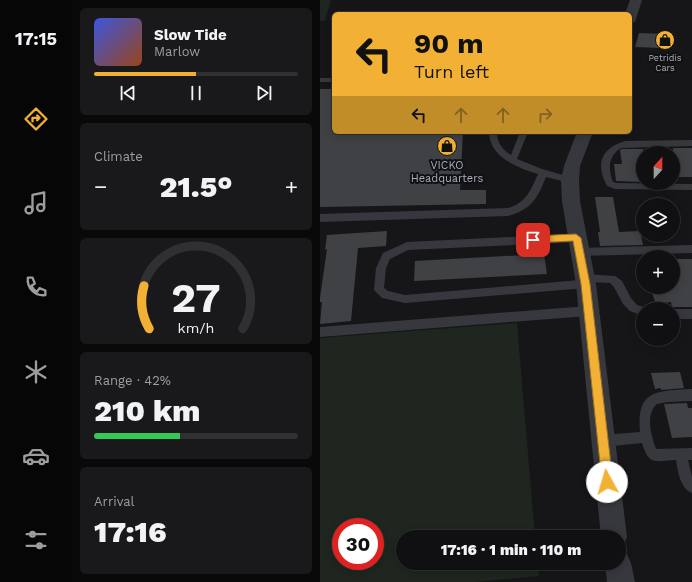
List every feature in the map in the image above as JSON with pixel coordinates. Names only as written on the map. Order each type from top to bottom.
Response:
[{"type":"street","points":[[632,13],[636,0]]},
{"type":"street","points":[[584,134],[572,166],[570,180],[571,201],[585,281],[613,530]]},
{"type":"street","points":[[619,570],[621,582]]},
{"type":"lane","points":[[320,80],[332,80]]},
{"type":"lane","points":[[493,134],[494,142],[500,151],[513,159],[542,173],[570,180]]},
{"type":"lane","points":[[513,159],[523,134]]},
{"type":"lane","points":[[692,143],[624,144],[617,146],[607,156],[605,168],[610,184],[615,186],[692,187]]},
{"type":"lane","points":[[320,218],[518,210],[532,199],[542,173]]},
{"type":"lane","points":[[636,309],[627,301],[618,284],[612,279],[405,299],[386,295],[379,290],[381,268],[386,256],[407,246],[578,245],[692,249]]},
{"type":"lane","points":[[320,332],[588,311]]},
{"type":"lane","points":[[680,314],[692,314]]},
{"type":"lane","points":[[692,395],[657,397],[647,404],[644,419],[646,437],[651,453],[654,455],[686,454],[687,480],[689,485],[692,487]]},
{"type":"lane","points":[[603,441],[646,437]]},
{"type":"shaded area","points":[[320,0],[331,0],[325,21],[320,21]]},
{"type":"shaded area","points":[[517,323],[534,530],[396,530],[396,570],[538,570],[539,576],[476,582],[320,582],[320,338]]},
{"type":"building","points":[[639,33],[664,34],[661,48],[635,47]]},
{"type":"building","points":[[320,89],[332,89],[332,134],[463,134],[460,190],[486,190],[486,204],[320,207]]},
{"type":"building","points":[[680,148],[692,148],[692,177],[680,177]]},
{"type":"building","points":[[636,149],[636,182],[616,181],[614,164],[622,164],[620,150]]},
{"type":"building","points":[[595,197],[613,197],[619,232],[636,231],[636,242],[642,242],[643,245],[600,246],[598,232],[600,232]]},
{"type":"building","points":[[387,231],[386,246],[358,248],[351,321],[320,324],[322,302],[320,302],[320,298],[327,249],[325,250],[327,235]]},
{"type":"building","points":[[544,254],[547,274],[414,281],[415,261]]},
{"type":"building","points":[[680,259],[692,259],[692,307],[680,307],[680,302],[655,302],[652,294],[680,294]]},
{"type":"building","points":[[680,372],[684,388],[661,390],[661,388],[655,389],[651,373]]},
{"type":"building","points":[[687,403],[688,408],[692,408],[692,437],[672,438],[664,404]]},
{"type":"place","name":"Petridis Cars","points":[[665,40]]},
{"type":"place","name":"VICKO Headquarters","points":[[447,146]]},
{"type":"route","points":[[533,240],[576,238],[586,284],[607,482]]}]
